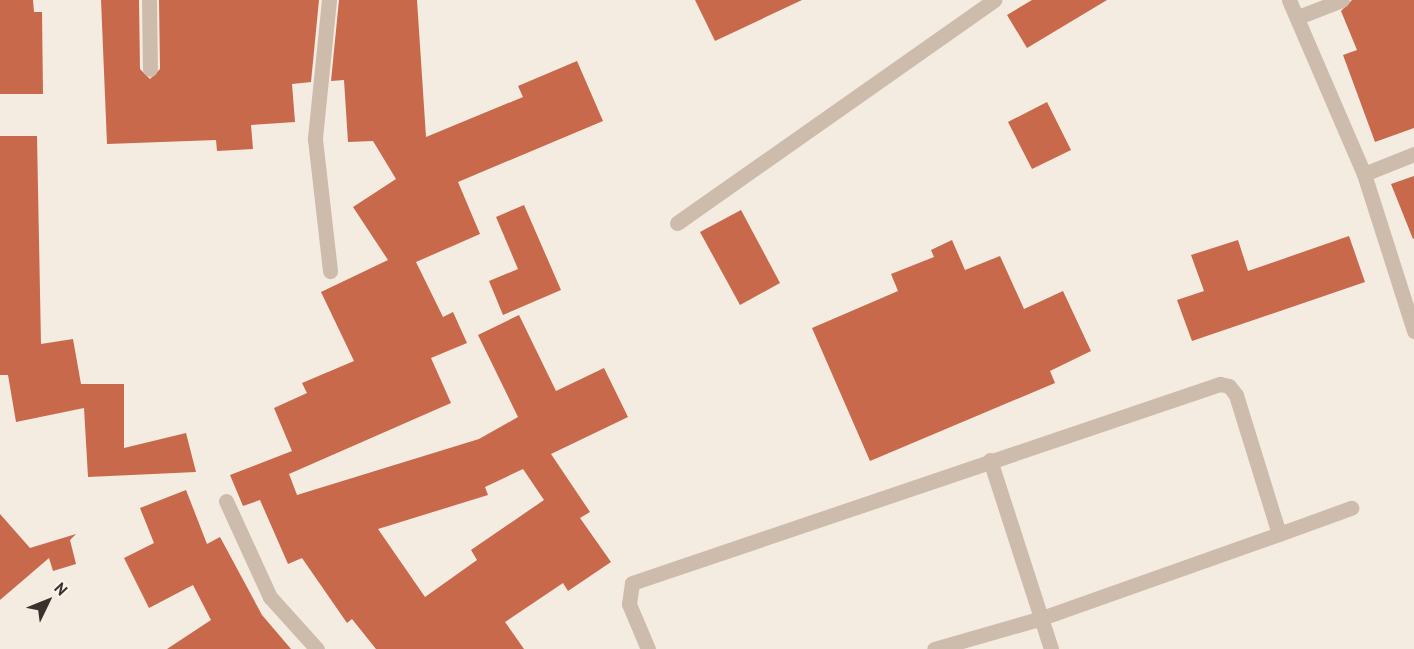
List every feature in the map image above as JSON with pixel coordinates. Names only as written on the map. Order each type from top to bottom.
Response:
[{"type":"street","points":[[149,0],[150,69]]},
{"type":"street","points":[[329,0],[315,139],[330,271]]},
{"type":"street","points":[[677,223],[994,0]]},
{"type":"street","points":[[1289,0],[1364,174],[1414,332]]},
{"type":"street","points":[[1298,17],[1341,0]]},
{"type":"street","points":[[1364,174],[1414,154]]},
{"type":"street","points":[[648,649],[629,604],[632,583],[1220,384],[1229,386],[1236,395],[1279,534]]},
{"type":"street","points":[[990,460],[1051,649]]},
{"type":"street","points":[[226,501],[270,597],[317,649]]},
{"type":"street","points":[[934,649],[1042,618],[1351,508]]},
{"type":"building","points":[[0,0],[33,0],[34,12],[42,12],[43,94],[0,94]]},
{"type":"building","points":[[101,0],[139,0],[140,69],[150,79],[160,69],[159,0],[319,0],[311,82],[292,84],[295,122],[251,125],[253,149],[217,151],[216,140],[107,144]]},
{"type":"building","points":[[339,0],[417,0],[426,137],[523,97],[518,86],[577,61],[603,121],[458,182],[480,234],[416,262],[443,317],[453,312],[467,343],[431,358],[451,403],[289,474],[297,495],[479,439],[518,417],[478,335],[519,315],[556,391],[604,368],[628,417],[551,454],[590,512],[580,518],[611,562],[568,591],[563,583],[505,622],[524,649],[376,649],[352,619],[347,623],[302,558],[288,564],[260,500],[243,506],[230,475],[292,451],[274,408],[307,393],[302,383],[354,361],[321,292],[388,260],[353,207],[396,179],[373,141],[348,142],[344,80],[331,81]],"holes":[[[523,469],[544,500],[471,550],[477,560],[425,597],[378,529],[488,495],[485,487]]]},
{"type":"building","points":[[695,0],[802,0],[715,41]]},
{"type":"building","points":[[1032,0],[1107,0],[1027,48],[1007,15]]},
{"type":"building","points":[[1352,0],[1414,0],[1414,128],[1375,142],[1343,55],[1357,50],[1341,11]]},
{"type":"building","points":[[1047,102],[1071,150],[1032,169],[1008,122]]},
{"type":"building","points":[[0,136],[37,136],[41,344],[73,339],[81,384],[124,384],[124,448],[186,433],[196,472],[88,477],[84,408],[16,422],[8,375],[0,375]]},
{"type":"building","points":[[1414,176],[1414,238],[1413,239],[1391,184]]},
{"type":"building","points":[[524,205],[561,290],[503,315],[489,281],[518,269],[496,217]]},
{"type":"building","points":[[741,210],[780,283],[740,305],[700,232]]},
{"type":"building","points":[[1349,236],[1365,282],[1192,341],[1177,300],[1204,291],[1191,255],[1238,240],[1248,271]]},
{"type":"building","points":[[952,240],[965,270],[1000,256],[1024,309],[1063,291],[1091,351],[1050,371],[1055,383],[870,461],[812,328],[898,291],[891,274],[934,257],[931,250]]},
{"type":"building","points":[[186,490],[207,544],[220,537],[262,615],[291,649],[167,649],[211,620],[193,585],[149,608],[124,558],[154,543],[140,508]]},
{"type":"building","points":[[0,514],[30,548],[76,534],[70,540],[76,564],[53,571],[49,558],[0,600]]}]
